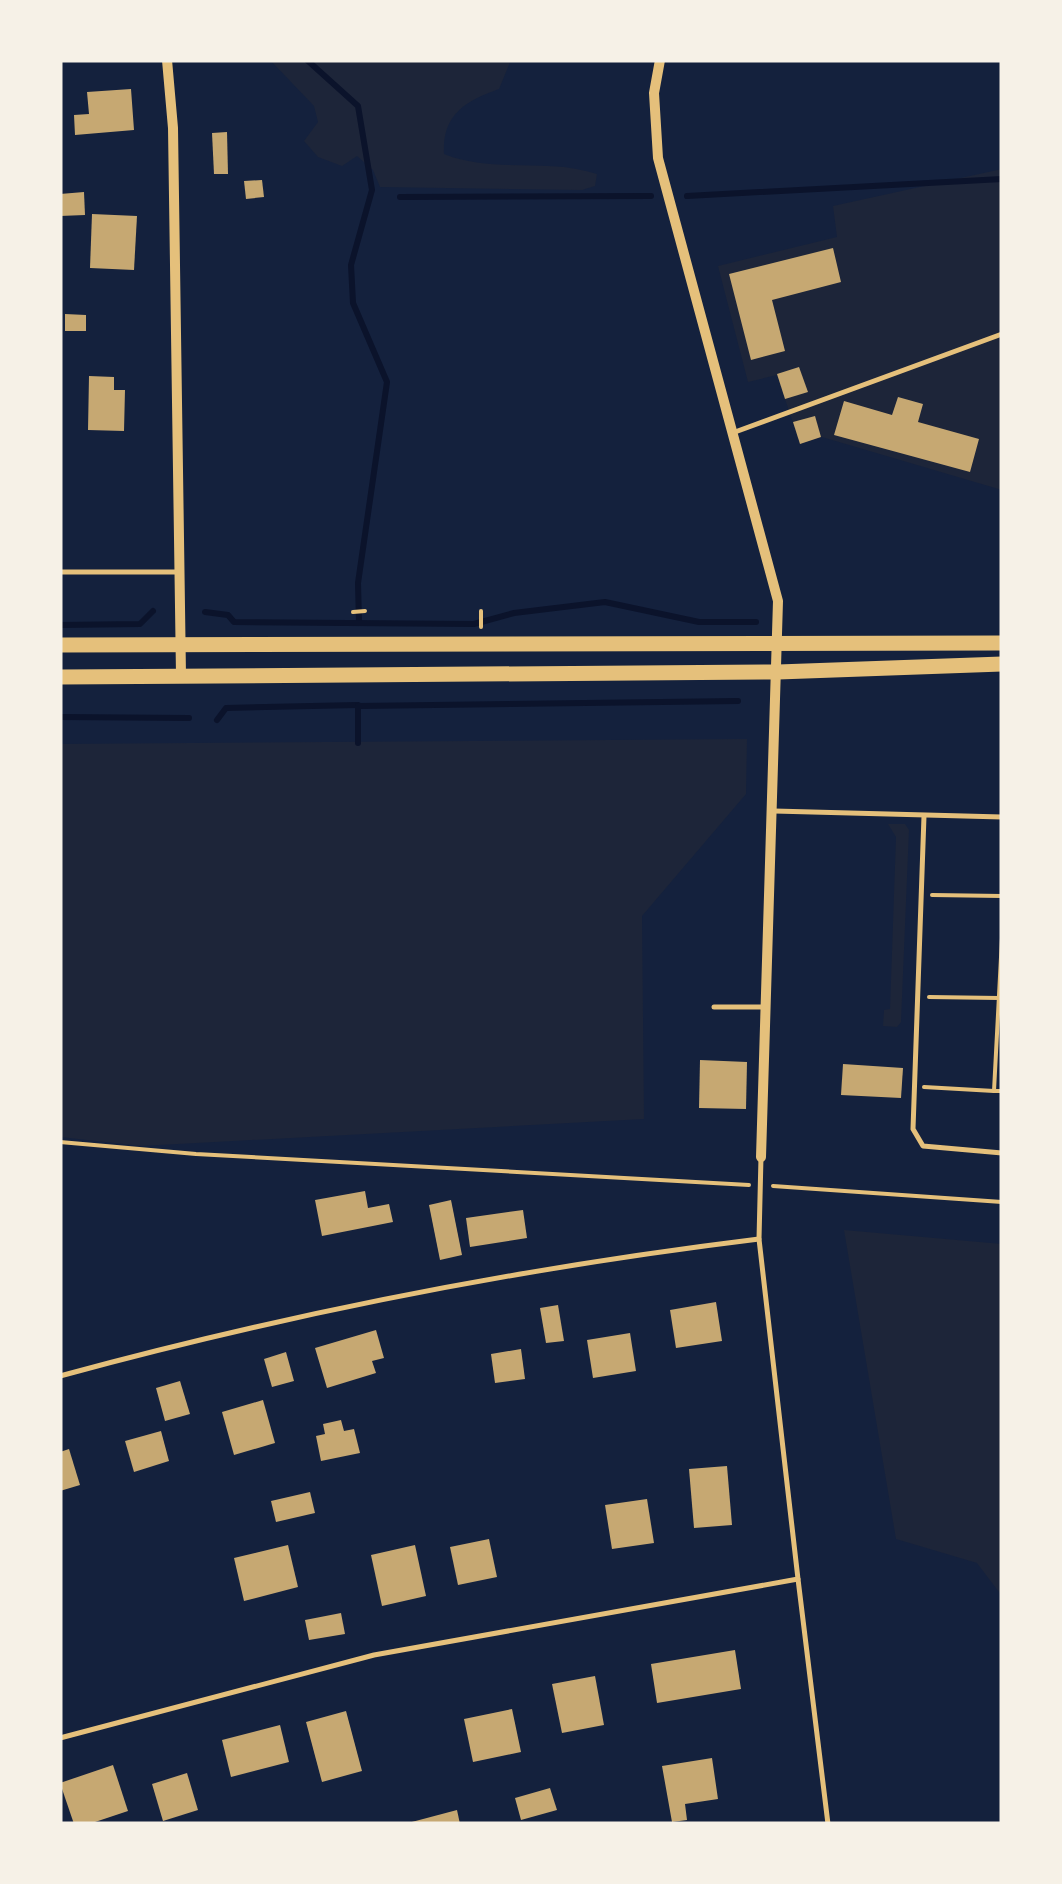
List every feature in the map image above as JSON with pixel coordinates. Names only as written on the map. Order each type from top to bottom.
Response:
[{"type":"main road","points":[[60,645],[1002,642]]},
{"type":"main road","points":[[60,677],[778,672],[1002,664]]},
{"type":"street","points":[[167,60],[172,128],[181,675]]},
{"type":"street","points":[[660,60],[654,109],[658,158],[778,601],[760,1157]]},
{"type":"lane","points":[[735,432],[1002,334]]},
{"type":"lane","points":[[60,572],[179,572]]},
{"type":"lane","points":[[774,812],[1002,817]]},
{"type":"lane","points":[[924,816],[913,1130],[923,1146],[1002,1153]]},
{"type":"lane","points":[[714,1007],[766,1006]]},
{"type":"lane","points":[[760,1157],[759,1239],[828,1824]]},
{"type":"lane","points":[[60,1376],[198,1338],[402,1293],[561,1264],[759,1239]]},
{"type":"lane","points":[[60,1738],[374,1655],[798,1579]]},
{"type":"path","points":[[481,610],[481,628]]},
{"type":"path","points":[[353,612],[365,611]]},
{"type":"path","points":[[935,895],[1002,896]]},
{"type":"path","points":[[994,1090],[1002,938]]},
{"type":"path","points":[[930,997],[999,998]]},
{"type":"path","points":[[926,1087],[1002,1091]]},
{"type":"path","points":[[60,1142],[196,1154],[1002,1202]]},
{"type":"shaded area","points":[[270,60],[511,60],[499,89],[466,105],[452,119],[444,154],[482,163],[578,169],[597,174],[595,186],[582,190],[380,187],[373,170],[357,156],[342,166],[318,157],[304,141],[318,122],[314,106]]},
{"type":"shaded area","points":[[1002,169],[1002,490],[822,437],[800,444],[777,375],[748,382],[718,266],[837,237],[833,206]]},
{"type":"shaded area","points":[[747,739],[746,794],[642,916],[644,1119],[141,1146],[60,1137],[60,744]]},
{"type":"shaded area","points":[[888,824],[905,824],[909,830],[901,1022],[897,1027],[883,1026],[884,1010],[890,1009],[896,837]]},
{"type":"shaded area","points":[[844,1230],[1002,1244],[1002,1596],[977,1563],[896,1539]]},
{"type":"building","points":[[131,89],[134,130],[75,135],[74,115],[89,114],[87,92]]},
{"type":"building","points":[[227,132],[228,174],[214,174],[212,133]]},
{"type":"building","points":[[262,180],[264,197],[246,199],[244,181]]},
{"type":"building","points":[[84,192],[85,215],[60,216],[60,194]]},
{"type":"building","points":[[92,214],[137,216],[134,270],[90,268]]},
{"type":"building","points":[[833,248],[841,282],[772,300],[785,351],[751,360],[729,274]]},
{"type":"building","points":[[65,314],[86,315],[86,331],[65,331]]},
{"type":"building","points":[[799,367],[808,392],[785,399],[777,374]]},
{"type":"building","points":[[89,376],[114,377],[114,390],[125,390],[124,431],[88,430]]},
{"type":"building","points":[[898,397],[923,404],[918,422],[979,439],[970,472],[834,435],[844,401],[892,415]]},
{"type":"building","points":[[815,416],[821,437],[800,444],[793,422]]},
{"type":"building","points":[[700,1060],[747,1062],[746,1109],[699,1108]]},
{"type":"building","points":[[843,1064],[903,1068],[901,1098],[841,1095]]},
{"type":"building","points":[[365,1191],[368,1208],[389,1204],[393,1222],[322,1236],[315,1200]]},
{"type":"building","points":[[451,1200],[462,1255],[440,1260],[429,1205]]},
{"type":"building","points":[[523,1210],[527,1238],[470,1247],[466,1218]]},
{"type":"building","points":[[716,1302],[722,1341],[676,1348],[670,1310]]},
{"type":"building","points":[[558,1305],[564,1341],[546,1343],[540,1308]]},
{"type":"building","points":[[376,1330],[384,1358],[372,1361],[376,1373],[327,1388],[315,1348]]},
{"type":"building","points":[[630,1333],[636,1371],[593,1378],[587,1340]]},
{"type":"building","points":[[521,1349],[525,1379],[495,1383],[491,1354]]},
{"type":"building","points":[[286,1352],[294,1381],[272,1387],[264,1359]]},
{"type":"building","points":[[180,1381],[190,1414],[165,1421],[156,1388]]},
{"type":"building","points":[[263,1400],[275,1443],[234,1455],[222,1412]]},
{"type":"building","points":[[341,1420],[344,1431],[354,1429],[360,1453],[321,1461],[316,1436],[325,1434],[323,1424]]},
{"type":"building","points":[[161,1431],[169,1461],[134,1472],[125,1441]]},
{"type":"building","points":[[69,1449],[80,1485],[60,1491],[60,1452]]},
{"type":"building","points":[[727,1466],[732,1525],[694,1528],[689,1469]]},
{"type":"building","points":[[310,1492],[315,1513],[276,1522],[271,1501]]},
{"type":"building","points":[[647,1499],[654,1543],[612,1549],[605,1505]]},
{"type":"building","points":[[489,1539],[497,1577],[458,1585],[450,1547]]},
{"type":"building","points":[[288,1545],[298,1587],[244,1601],[234,1558]]},
{"type":"building","points":[[415,1545],[426,1596],[382,1606],[371,1555]]},
{"type":"building","points":[[341,1613],[345,1634],[309,1640],[305,1620]]},
{"type":"building","points":[[735,1650],[741,1689],[657,1703],[651,1664]]},
{"type":"building","points":[[595,1676],[604,1725],[562,1733],[552,1684]]},
{"type":"building","points":[[512,1709],[521,1752],[473,1762],[464,1719]]},
{"type":"building","points":[[346,1711],[362,1771],[322,1782],[306,1722]]},
{"type":"building","points":[[280,1725],[289,1762],[231,1777],[222,1740]]},
{"type":"building","points":[[712,1758],[718,1799],[685,1804],[687,1820],[672,1822],[662,1766]]},
{"type":"building","points":[[113,1765],[128,1811],[89,1824],[74,1824],[60,1783]]},
{"type":"building","points":[[187,1773],[198,1810],[163,1821],[152,1784]]},
{"type":"building","points":[[550,1788],[557,1810],[521,1820],[515,1798]]},
{"type":"building","points":[[457,1810],[460,1824],[408,1824],[408,1823]]},
{"type":"waterway","points":[[307,60],[358,106],[372,190],[351,265],[353,303],[387,382],[358,583],[359,622]]},
{"type":"waterway","points":[[687,196],[1002,179]]},
{"type":"waterway","points":[[400,197],[651,196]]},
{"type":"waterway","points":[[205,612],[228,615],[234,622],[474,624],[514,613],[605,602],[699,622],[756,622]]},
{"type":"waterway","points":[[60,625],[140,624],[153,611]]},
{"type":"waterway","points":[[358,743],[358,706],[738,701]]},
{"type":"waterway","points":[[217,720],[226,708],[358,705]]},
{"type":"waterway","points":[[60,717],[189,718]]}]
